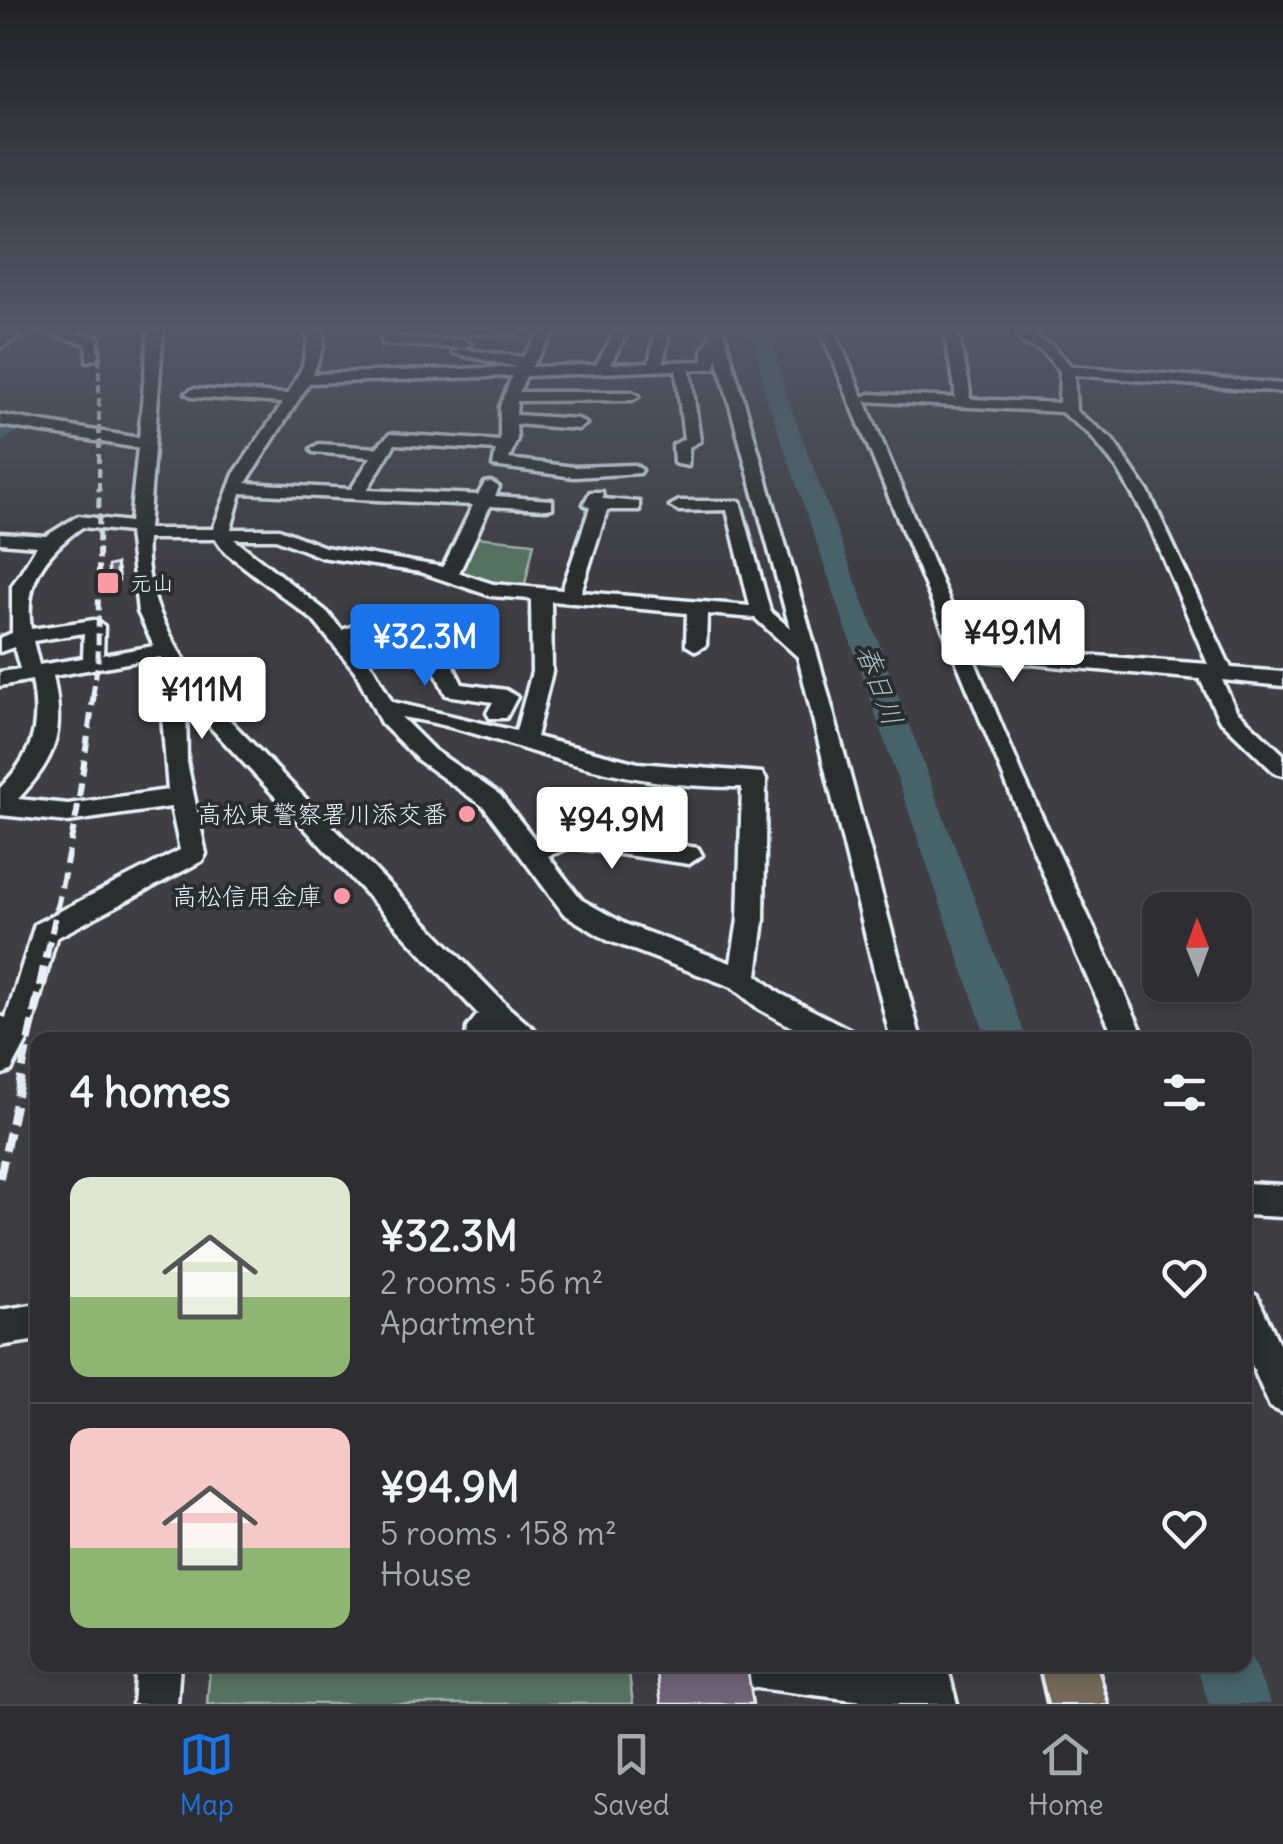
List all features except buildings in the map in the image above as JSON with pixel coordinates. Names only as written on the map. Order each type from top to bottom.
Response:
[{"type":"main road","points":[[1070,1672],[1078,1704]]},
{"type":"street","points":[[148,409],[137,531],[148,612],[173,660],[207,710],[490,1028]]},
{"type":"street","points":[[221,533],[235,488],[285,409]]},
{"type":"street","points":[[448,576],[487,498],[502,455],[509,409]]},
{"type":"street","points":[[682,463],[680,444],[692,442],[688,409]]},
{"type":"street","points":[[738,409],[807,654],[904,1032]]},
{"type":"street","points":[[877,409],[868,409],[998,749],[1127,1032]]},
{"type":"street","points":[[1064,409],[1070,418],[1106,441],[1141,496],[1214,671],[1227,714],[1283,767]]},
{"type":"street","points":[[508,419],[578,424]]},
{"type":"street","points":[[0,420],[145,444]]},
{"type":"street","points":[[356,493],[378,453],[395,438],[604,473],[634,470]]},
{"type":"street","points":[[319,449],[378,453]]},
{"type":"street","points":[[604,473],[593,504],[633,506]]},
{"type":"street","points":[[235,488],[546,504]]},
{"type":"street","points":[[570,599],[600,504]]},
{"type":"street","points":[[679,506],[734,505],[761,614],[807,654]]},
{"type":"street","points":[[180,798],[68,813],[0,803],[48,740],[52,718],[37,672],[24,658],[16,599],[22,582],[50,542],[78,522],[137,531],[278,534],[341,557],[405,564],[491,590],[761,614]]},
{"type":"street","points":[[221,533],[250,566],[320,616],[364,668],[384,708],[426,755],[492,801],[572,907],[591,921],[742,979],[770,1001],[827,1032]]},
{"type":"street","points":[[0,538],[50,542]]},
{"type":"street","points":[[524,741],[542,672],[540,596]]},
{"type":"street","points":[[696,645],[698,610]]},
{"type":"street","points":[[339,638],[368,627],[431,620],[454,690],[506,697],[498,713]]},
{"type":"street","points":[[0,646],[22,636],[94,626],[93,662]]},
{"type":"street","points":[[952,628],[970,636],[984,654],[988,681],[980,694]]},
{"type":"street","points":[[984,654],[1283,679]]},
{"type":"street","points":[[0,679],[93,662],[173,660]]},
{"type":"street","points":[[0,1062],[44,932],[193,854],[180,798],[170,706],[173,660]]},
{"type":"street","points":[[384,708],[434,714],[604,764],[700,780],[754,779],[751,920],[742,979]]},
{"type":"street","points":[[532,853],[570,838],[689,855]]},
{"type":"street","points":[[1252,1199],[1283,1201]]},
{"type":"street","points":[[0,1328],[30,1323]]},
{"type":"street","points":[[1252,1324],[1283,1394]]},
{"type":"street","points":[[155,1704],[157,1672]]},
{"type":"street","points":[[805,1672],[934,1688],[935,1704]]},
{"type":"green space","points":[[476,537],[534,543],[524,589],[476,584],[459,573]]},
{"type":"green space","points":[[210,1672],[629,1672],[633,1704],[207,1704]]},
{"type":"waterway","name":"春日川","points":[[781,409],[1004,1032]]},
{"type":"waterway","points":[[0,424],[12,427],[0,437]]},
{"type":"waterway","name":"春日川","points":[[1229,1672],[1240,1704]]},
{"type":"railway","points":[[99,409],[99,488]]},
{"type":"railway","points":[[93,695],[98,661],[99,488]]},
{"type":"railway","points":[[47,955],[77,812],[94,693]]},
{"type":"railway","points":[[30,1032],[47,952]]},
{"type":"railway","points":[[0,1178],[30,1034]]},
{"type":"place","name":"元山","points":[[108,583]]},
{"type":"place","name":"高松東警察署川添交番","points":[[467,814]]},
{"type":"place","name":"高松信用金庫","points":[[342,896]]}]
